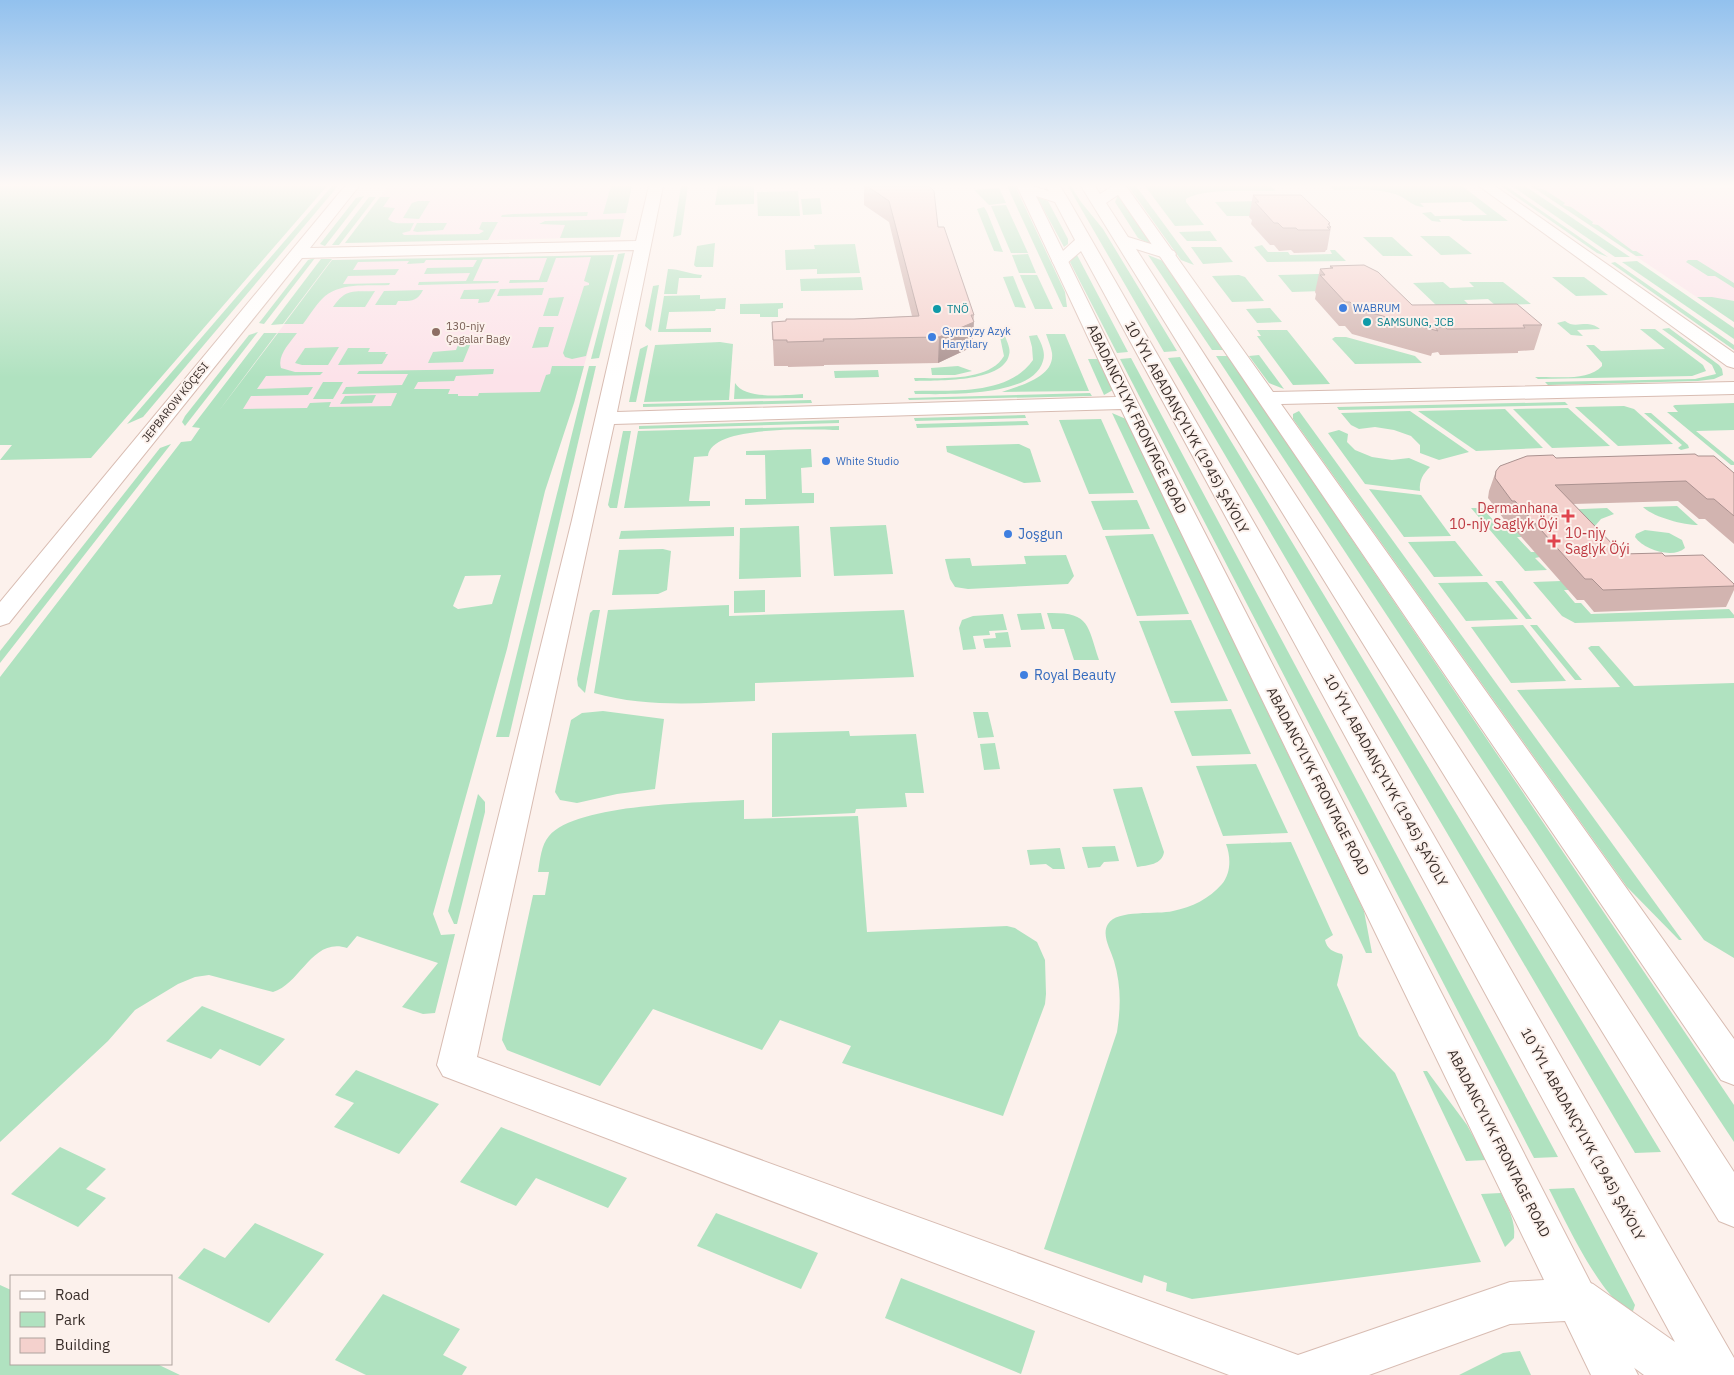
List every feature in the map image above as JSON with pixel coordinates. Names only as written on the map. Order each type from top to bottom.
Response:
[{"type":"street","name":"JEPBAROW KÖÇESI","points":[[0,618],[298,250]]},
{"type":"street","points":[[296,253],[419,250]]},
{"type":"street","points":[[643,250],[456,1065],[1290,1375]]},
{"type":"street","name":"ABADANCYLYK FRONTAGE ROAD","points":[[1057,250],[1060,261],[1128,403],[1615,1375]]},
{"type":"street","points":[[1060,261],[1072,250]]},
{"type":"street","name":"10 ÝYL ABADANÇYLYK (1945) ŞAÝOLY","points":[[1088,250],[1718,1375]]},
{"type":"street","points":[[1130,250],[1734,1208]]},
{"type":"street","points":[[1155,250],[1168,254]]},
{"type":"street","points":[[1164,250],[1734,1069]]},
{"type":"street","points":[[1576,250],[1734,362]]},
{"type":"street","points":[[1267,398],[1734,388]]},
{"type":"street","points":[[605,418],[1128,403]]},
{"type":"street","points":[[1305,1375],[1510,1303],[1577,1299],[1682,1375]]},
{"type":"shaded area","points":[[1627,250],[1734,250],[1734,322]]},
{"type":"shaded area","name":"130-njy Çagalar Bagy","points":[[614,255],[574,403],[219,412],[332,260]]},
{"type":"green space","points":[[0,250],[271,250],[91,458],[0,460],[12,445],[0,445]]},
{"type":"green space","points":[[277,250],[284,250],[143,417],[127,424]]},
{"type":"green space","points":[[696,250],[714,250],[713,267],[696,267],[694,265]]},
{"type":"green space","points":[[785,250],[856,250],[860,273],[817,274],[817,269],[786,270]]},
{"type":"green space","points":[[1010,250],[1027,250],[1028,253],[1011,253]]},
{"type":"green space","points":[[1037,250],[1045,250],[1065,292],[1067,307],[1063,307]]},
{"type":"green space","points":[[1105,250],[1116,250],[1177,351],[1164,352]]},
{"type":"green space","points":[[1174,250],[1183,250],[1194,265],[1181,260]]},
{"type":"green space","points":[[1193,250],[1224,250],[1233,262],[1203,264]]},
{"type":"green space","points":[[1257,250],[1288,252],[1290,255],[1332,254],[1330,250],[1335,250],[1346,261],[1267,262]]},
{"type":"green space","points":[[1377,250],[1407,250],[1413,256],[1383,256]]},
{"type":"green space","points":[[1436,250],[1467,250],[1472,254],[1441,255]]},
{"type":"green space","points":[[1593,250],[1598,250],[1608,257]]},
{"type":"green space","points":[[1605,250],[1620,250],[1630,257],[1615,257]]},
{"type":"green space","points":[[1627,250],[1636,251],[1644,256],[1636,256]]},
{"type":"green space","points":[[625,253],[599,358],[591,359],[618,254]]},
{"type":"green space","points":[[1028,254],[1036,273],[1019,273],[1012,255]]},
{"type":"green space","points":[[614,255],[586,356],[572,359],[565,357],[563,353],[584,286],[589,285],[589,283],[584,281],[591,257],[556,258],[547,282],[509,283],[510,280],[539,280],[547,258],[483,259],[473,281],[499,281],[498,283],[418,285],[419,282],[466,281],[470,273],[424,274],[427,268],[473,267],[477,260],[426,260],[424,263],[407,264],[409,261],[358,262],[353,270],[399,269],[395,275],[348,276],[343,284],[390,283],[389,285],[344,287],[336,290],[322,299],[303,324],[284,324],[332,260]]},
{"type":"green space","points":[[1077,255],[1128,352],[1117,353],[1070,262]]},
{"type":"green space","points":[[1148,255],[1163,261],[1224,350],[1212,350]]},
{"type":"green space","points":[[315,258],[264,324],[259,323],[308,260]]},
{"type":"green space","points":[[321,259],[332,259],[283,324],[271,325]]},
{"type":"green space","points":[[1688,260],[1697,260],[1734,283],[1734,288],[1715,276],[1708,276],[1686,262]]},
{"type":"green space","points":[[1637,261],[1734,328],[1734,339],[1622,262]]},
{"type":"green space","points":[[1615,262],[1734,345],[1734,350],[1611,263]]},
{"type":"green space","points":[[668,269],[702,275],[701,278],[679,278],[677,294],[664,294]]},
{"type":"green space","points":[[1357,273],[1322,291],[1292,292],[1278,275]]},
{"type":"green space","points":[[1020,275],[1037,275],[1053,309],[1035,309]]},
{"type":"green space","points":[[1239,275],[1245,277],[1264,301],[1232,302],[1212,276]]},
{"type":"green space","points":[[1013,276],[1026,308],[1015,307],[1003,277]]},
{"type":"green space","points":[[861,277],[863,290],[801,291],[800,279]]},
{"type":"green space","points":[[1552,277],[1584,277],[1608,295],[1576,296]]},
{"type":"green space","points":[[1443,282],[1450,288],[1474,287],[1469,282],[1503,282],[1531,304],[1495,305],[1488,299],[1464,300],[1468,304],[1436,305],[1413,283]]},
{"type":"green space","points":[[659,285],[651,331],[645,326],[653,286]]},
{"type":"green space","points":[[544,288],[542,295],[497,296],[500,289]]},
{"type":"green space","points":[[496,289],[489,302],[478,303],[479,299],[460,299],[464,290]]},
{"type":"green space","points":[[423,290],[413,300],[398,301],[396,305],[375,305],[384,291]]},
{"type":"green space","points":[[375,291],[365,307],[333,307],[342,297],[351,292]]},
{"type":"green space","points":[[700,295],[700,299],[726,298],[725,309],[669,312],[666,329],[711,328],[711,332],[658,332],[664,296]]},
{"type":"green space","points":[[564,297],[558,316],[543,316],[549,298]]},
{"type":"green space","points":[[1697,297],[1712,297],[1734,301],[1734,322]]},
{"type":"green space","points":[[783,303],[783,308],[778,309],[778,317],[760,317],[760,314],[740,314],[740,304]]},
{"type":"green space","points":[[1270,308],[1282,322],[1257,323],[1246,309]]},
{"type":"green space","points":[[1565,321],[1573,324],[1590,324],[1600,329],[1577,330],[1583,336],[1571,335],[1557,323]]},
{"type":"green space","points":[[539,327],[554,327],[548,347],[532,348]]},
{"type":"green space","points":[[1669,328],[1719,365],[1723,375],[1714,379],[1698,381],[1548,385],[1545,382],[1695,379],[1716,374],[1712,365],[1662,329]]},
{"type":"green space","points":[[1640,329],[1655,329],[1703,365],[1706,371],[1692,376],[1538,379],[1535,377],[1580,376],[1596,371],[1602,366],[1602,363],[1586,345],[1594,345],[1601,351],[1665,349]]},
{"type":"green space","points":[[1257,330],[1287,330],[1330,384],[1293,385],[1257,336],[1261,336]]},
{"type":"green space","points":[[258,332],[185,426],[182,422],[185,416],[249,335]]},
{"type":"green space","points":[[264,333],[277,333],[218,412],[278,333],[297,333],[282,354],[281,368],[295,372],[323,372],[320,375],[266,376],[257,389],[313,387],[308,395],[251,396],[243,409],[307,408],[310,403],[331,402],[329,407],[391,406],[397,393],[342,394],[346,387],[402,385],[408,374],[357,374],[359,371],[494,369],[493,374],[456,376],[454,381],[418,382],[414,389],[450,389],[448,394],[478,396],[479,393],[540,392],[546,375],[550,374],[552,366],[584,366],[545,491],[507,649],[433,914],[441,935],[455,934],[435,1013],[423,1014],[402,1007],[438,963],[357,936],[347,948],[335,946],[325,949],[316,955],[283,987],[273,992],[209,975],[195,977],[178,984],[135,1010],[108,1041],[0,1142],[0,677],[181,442],[191,441],[200,428],[192,427]],"holes":[[[501,575],[492,604],[458,609],[453,606],[465,576]]]},
{"type":"green space","points":[[1046,334],[1065,334],[1089,391],[1002,392],[1034,380],[1048,369],[1052,353]]},
{"type":"green space","points":[[1037,335],[1044,358],[1036,373],[1023,382],[1006,388],[986,391],[915,394],[914,391],[978,389],[1009,380],[1022,372],[1033,360],[1029,336]]},
{"type":"green space","points":[[1005,336],[1009,355],[1004,364],[995,371],[952,380],[915,381],[914,378],[963,377],[987,370],[997,364],[1004,356],[1000,337]]},
{"type":"green space","points":[[1335,337],[1346,337],[1415,356],[1422,363],[1355,364],[1332,339]]},
{"type":"green space","points":[[720,342],[733,344],[729,400],[644,402],[655,345]]},
{"type":"green space","points":[[458,345],[470,345],[463,362],[428,363],[433,352],[456,350]]},
{"type":"green space","points":[[648,345],[636,402],[629,402],[640,349]]},
{"type":"green space","points":[[339,347],[328,365],[302,365],[295,363],[305,348]]},
{"type":"green space","points":[[348,348],[370,348],[368,352],[386,352],[385,354],[388,354],[382,364],[338,365]]},
{"type":"green space","points":[[1259,355],[1284,389],[1269,383],[1249,356]]},
{"type":"green space","points":[[1216,356],[1228,356],[1734,1105],[1734,1142]]},
{"type":"green space","points":[[1180,357],[1661,1152],[1635,1153],[1168,358]]},
{"type":"green space","points":[[1131,358],[1558,1157],[1534,1158],[1120,359]]},
{"type":"green space","points":[[1088,359],[1099,359],[1113,390],[1104,395]]},
{"type":"green space","points":[[589,366],[596,366],[509,737],[496,737]]},
{"type":"green space","points":[[958,366],[972,371],[955,375],[932,375],[931,368]]},
{"type":"green space","points":[[878,370],[879,377],[835,378],[834,371]]},
{"type":"green space","points":[[323,382],[343,382],[333,399],[313,399]]},
{"type":"green space","points":[[735,383],[747,392],[756,394],[803,394],[803,398],[734,399]]},
{"type":"green space","points":[[1090,393],[1092,396],[909,400],[908,398]]},
{"type":"green space","points":[[376,395],[372,403],[340,404],[345,396]]},
{"type":"green space","points":[[811,400],[812,403],[643,407],[643,404]]},
{"type":"green space","points":[[1565,402],[1568,405],[1339,410],[1337,407]]},
{"type":"green space","points":[[1734,403],[1734,430],[1696,431],[1734,462],[1734,465],[1731,465],[1667,412],[1678,412],[1673,406],[1675,405]]},
{"type":"green space","points":[[1624,406],[1634,409],[1673,444],[1618,446],[1575,407]]},
{"type":"green space","points":[[1568,408],[1610,446],[1552,448],[1513,409]]},
{"type":"green space","points":[[1505,409],[1543,448],[1476,451],[1418,411]]},
{"type":"green space","points":[[1299,411],[1682,940],[1679,940],[1627,887],[1293,419],[1293,414]]},
{"type":"green space","points":[[1410,411],[1469,452],[1439,460],[1420,453],[1420,445],[1411,436],[1394,430],[1375,427],[1359,429],[1351,425],[1341,413]]},
{"type":"green space","points":[[1112,413],[1126,419],[1364,911],[1372,953],[1366,953]]},
{"type":"green space","points":[[1644,413],[1651,413],[1688,445],[1689,448],[1681,450],[1678,448],[1682,445]]},
{"type":"green space","points":[[1025,415],[1026,418],[915,421],[914,418]]},
{"type":"green space","points":[[1101,419],[1134,493],[1089,494],[1059,420]]},
{"type":"green space","points":[[839,420],[839,423],[639,429],[639,426]]},
{"type":"green space","points":[[1027,421],[1029,425],[917,428],[916,424]]},
{"type":"green space","points":[[839,426],[839,430],[766,431],[726,438],[714,446],[708,456],[694,457],[689,501],[710,501],[710,506],[624,508],[638,431]]},
{"type":"green space","points":[[1339,430],[1348,434],[1347,442],[1355,450],[1372,457],[1392,460],[1409,458],[1430,467],[1422,478],[1420,491],[1365,484],[1328,433]]},
{"type":"green space","points":[[623,431],[631,431],[617,508],[610,508],[608,505]]},
{"type":"green space","points":[[171,444],[0,663],[0,651],[160,448]]},
{"type":"green space","points":[[1019,444],[1030,449],[1041,482],[1024,483],[947,452],[946,446]]},
{"type":"green space","points":[[811,449],[812,467],[801,468],[802,493],[814,493],[814,503],[745,505],[745,499],[766,499],[765,455],[746,455],[746,451]]},
{"type":"green space","points":[[1369,489],[1421,495],[1451,536],[1404,537]]},
{"type":"green space","points":[[1137,500],[1150,529],[1103,530],[1091,501]]},
{"type":"green space","points":[[1677,506],[1698,525],[1669,520],[1643,507]]},
{"type":"green space","points":[[1471,508],[1482,508],[1497,524],[1511,524],[1522,537],[1517,537],[1531,552],[1536,552],[1540,557],[1535,558],[1547,570],[1525,571]]},
{"type":"green space","points":[[1607,508],[1614,514],[1601,519],[1594,527],[1558,510]]},
{"type":"green space","points":[[886,525],[893,574],[834,576],[830,527]]},
{"type":"green space","points":[[799,526],[801,577],[739,579],[740,528]]},
{"type":"green space","points":[[734,527],[734,536],[619,539],[621,531]]},
{"type":"green space","points":[[1645,530],[1669,533],[1682,540],[1685,548],[1673,553],[1666,553],[1645,546],[1635,537],[1636,534]]},
{"type":"green space","points":[[1153,534],[1189,614],[1137,616],[1105,536]]},
{"type":"green space","points":[[1455,541],[1483,576],[1434,577],[1408,542]]},
{"type":"green space","points":[[663,549],[671,551],[667,590],[658,594],[612,595],[619,550]]},
{"type":"green space","points":[[1066,555],[1074,576],[1068,584],[968,589],[955,587],[950,579],[945,559],[970,558],[972,566],[1026,564],[1024,556]]},
{"type":"green space","points":[[1495,581],[1502,581],[1532,619],[1526,619]]},
{"type":"green space","points":[[1561,581],[1569,590],[1564,590],[1575,603],[1581,603],[1591,614],[1729,609],[1734,618],[1575,623],[1562,616],[1533,582]]},
{"type":"green space","points":[[1487,582],[1518,619],[1466,621],[1438,583]]},
{"type":"green space","points":[[765,590],[765,612],[734,613],[734,591]]},
{"type":"green space","points":[[729,605],[729,616],[904,610],[914,677],[755,683],[755,701],[654,703],[614,698],[594,693],[608,610]]},
{"type":"green space","points":[[593,610],[600,610],[585,693],[578,686],[577,679],[590,613]]},
{"type":"green space","points":[[1041,613],[1045,629],[1021,630],[1017,614]]},
{"type":"green space","points":[[1047,613],[1072,615],[1085,623],[1089,629],[1099,660],[1074,660],[1064,629],[1052,629]]},
{"type":"green space","points":[[1003,614],[1007,630],[989,631],[990,635],[973,636],[976,649],[963,650],[959,628],[962,620],[973,616]]},
{"type":"green space","points":[[1191,620],[1228,701],[1171,703],[1139,621]]},
{"type":"green space","points":[[1523,625],[1566,681],[1511,683],[1471,627]]},
{"type":"green space","points":[[1530,625],[1537,625],[1582,680],[1575,680]]},
{"type":"green space","points":[[1008,632],[1011,647],[985,648],[983,639],[996,638],[995,633]]},
{"type":"green space","points":[[1599,646],[1634,686],[1734,683],[1734,958],[1704,940],[1517,690],[1620,687],[1588,648]]},
{"type":"green space","points":[[1231,709],[1251,754],[1192,756],[1174,711]]},
{"type":"green space","points":[[603,711],[664,719],[655,789],[617,794],[577,803],[560,800],[555,792],[571,720],[582,713]]},
{"type":"green space","points":[[973,712],[988,712],[994,737],[978,738]]},
{"type":"green space","points":[[849,731],[850,736],[916,734],[924,793],[905,793],[907,807],[856,809],[855,813],[772,817],[772,733]]},
{"type":"green space","points":[[995,743],[1000,769],[984,770],[980,744]]},
{"type":"green space","points":[[1256,764],[1288,833],[1223,836],[1196,766]]},
{"type":"green space","points":[[1142,787],[1164,852],[1157,862],[1137,867],[1113,789]]},
{"type":"green space","points":[[478,794],[485,802],[485,812],[457,924],[454,924],[448,911]]},
{"type":"green space","points":[[744,800],[744,819],[858,816],[867,932],[1007,926],[1015,928],[1037,942],[1045,960],[1045,1004],[1003,1116],[842,1063],[851,1046],[780,1020],[762,1050],[653,1009],[600,1086],[507,1050],[502,1040],[503,1034],[533,895],[545,895],[549,872],[538,872],[543,848],[549,836],[564,825],[585,817],[612,811],[671,804]]},
{"type":"green space","points":[[1291,842],[1333,935],[1325,940],[1327,946],[1331,950],[1342,954],[1337,985],[1359,1036],[1395,1073],[1481,1262],[1192,1299],[1166,1291],[1167,1283],[1144,1275],[1142,1283],[1044,1249],[1117,1032],[1120,1004],[1119,987],[1114,961],[1106,938],[1108,924],[1120,916],[1173,911],[1193,905],[1206,898],[1222,884],[1229,870],[1229,854],[1226,844]]},
{"type":"green space","points":[[1115,846],[1119,861],[1104,862],[1100,867],[1088,868],[1082,847]]},
{"type":"green space","points":[[1060,848],[1065,869],[1053,869],[1046,864],[1030,865],[1027,850]]},
{"type":"green space","points":[[202,1006],[285,1039],[260,1066],[220,1049],[211,1059],[166,1041]]},
{"type":"green space","points":[[356,1070],[439,1104],[399,1154],[334,1127],[354,1103],[335,1095]]},
{"type":"green space","points":[[1423,1071],[1427,1071],[1467,1125],[1486,1160],[1466,1161]]},
{"type":"green space","points":[[501,1127],[627,1178],[608,1208],[536,1178],[516,1206],[460,1182]]},
{"type":"green space","points":[[60,1147],[106,1169],[86,1189],[106,1198],[78,1227],[11,1194]]},
{"type":"green space","points":[[1574,1188],[1635,1305],[1633,1311],[1622,1306],[1598,1278],[1585,1258],[1549,1189]]},
{"type":"green space","points":[[1501,1193],[1514,1226],[1514,1238],[1505,1247],[1481,1194]]},
{"type":"green space","points":[[716,1213],[818,1253],[801,1289],[697,1246]]},
{"type":"green space","points":[[255,1223],[324,1254],[269,1323],[178,1278],[204,1248],[225,1258]]},
{"type":"green space","points":[[901,1278],[1035,1331],[1021,1374],[885,1318]]},
{"type":"green space","points":[[0,1285],[10,1290],[10,1365],[159,1365],[180,1375],[0,1375]]},
{"type":"green space","points":[[383,1294],[460,1329],[443,1355],[467,1367],[462,1375],[366,1375],[335,1360]]},
{"type":"green space","points":[[1520,1351],[1531,1375],[1459,1375],[1503,1353]]},
{"type":"building","points":[[902,250],[952,250],[974,315],[971,315],[974,322],[939,337],[823,339],[824,341],[787,342],[787,340],[773,340],[772,322],[786,321],[786,319],[854,319],[919,316]]},
{"type":"building","points":[[1364,265],[1378,272],[1412,305],[1517,304],[1542,325],[1523,325],[1525,328],[1447,329],[1445,327],[1435,327],[1438,331],[1357,309],[1350,302],[1345,302],[1320,275],[1325,275],[1320,269],[1333,268],[1330,266]]},
{"type":"building","points":[[1695,454],[1698,456],[1714,456],[1734,473],[1734,516],[1714,499],[1707,499],[1686,481],[1555,485],[1622,554],[1703,555],[1734,586],[1603,590],[1592,579],[1585,579],[1515,501],[1512,501],[1495,478],[1496,471],[1500,466],[1527,456],[1553,455],[1556,458]]},
{"type":"place","name":"WABRUM","points":[[1343,308]]},
{"type":"place","name":"TNÖ","points":[[937,309]]},
{"type":"place","name":"SAMSUNG, JCB","points":[[1367,322]]},
{"type":"place","name":"130-njy Çagalar Bagy","points":[[436,332]]},
{"type":"place","name":"Gyrmyzy Azyk Harytlary","points":[[932,337]]},
{"type":"place","name":"White Studio","points":[[826,461]]},
{"type":"place","name":"Dermanhana 10-njy Saglyk Öýi","points":[[1568,516]]},
{"type":"place","name":"Joşgun","points":[[1008,534]]},
{"type":"place","name":"10-njy Saglyk Öýi","points":[[1554,541]]},
{"type":"place","name":"Royal Beauty","points":[[1024,675]]}]
